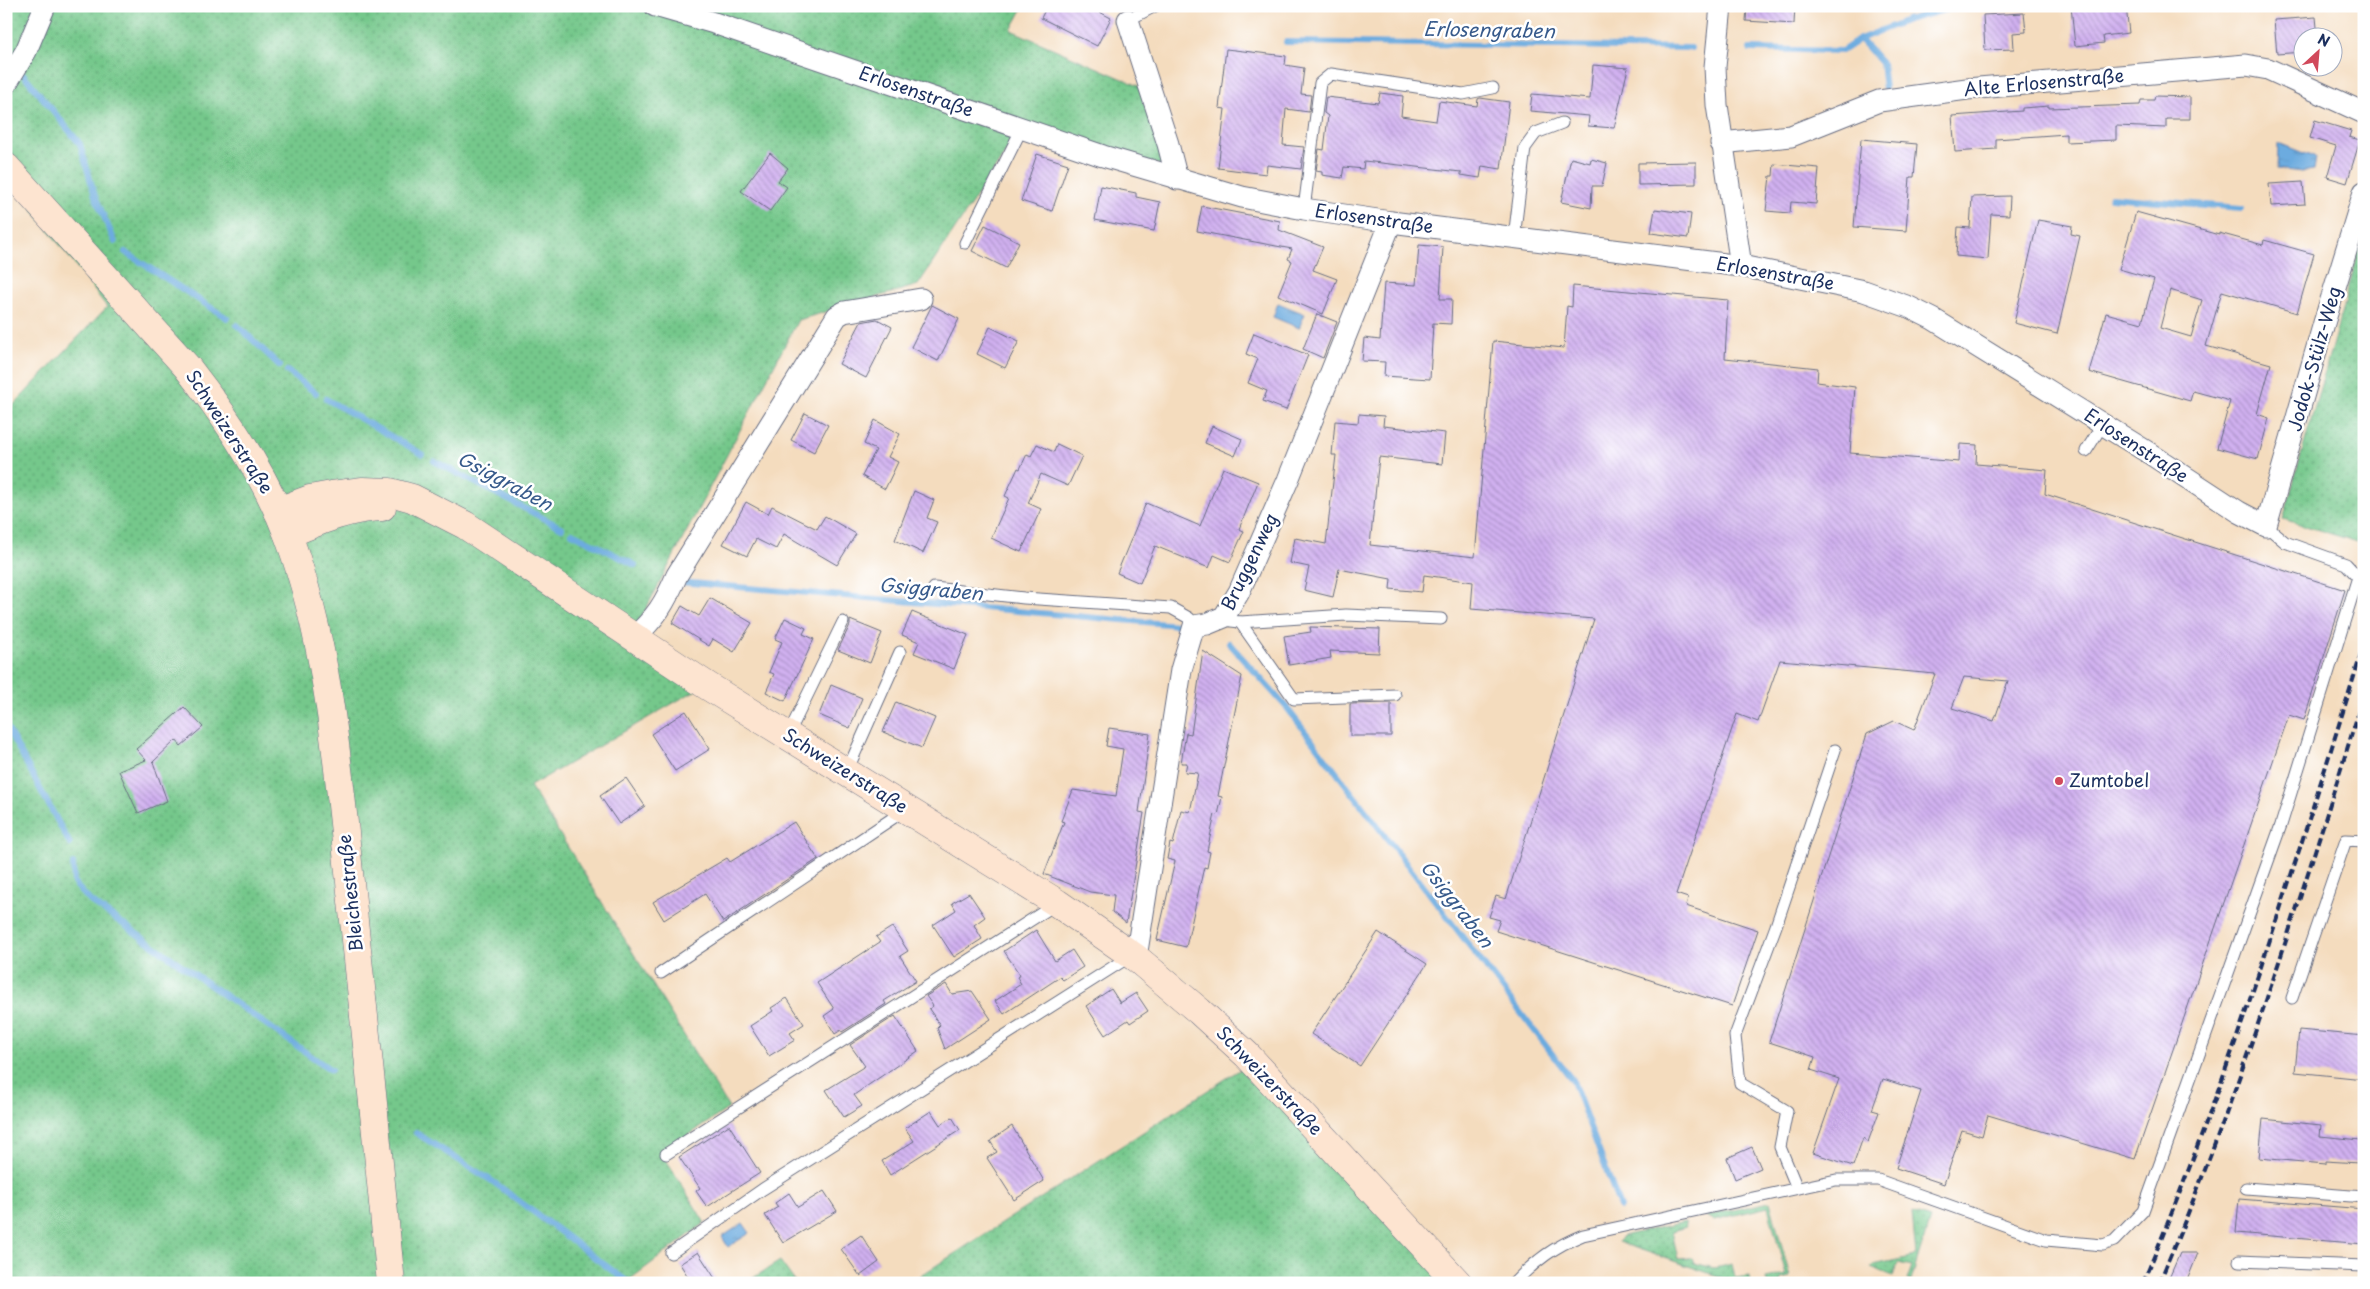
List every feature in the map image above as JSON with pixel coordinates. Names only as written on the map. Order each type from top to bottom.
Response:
[{"type":"street","points":[[6,84],[26,51],[46,6]]},
{"type":"street","name":"Erlosenstraße","points":[[655,6],[714,23],[1177,180],[1242,197],[1304,209],[1391,222],[1741,266],[1864,291],[1909,307],[1972,342],[2239,512],[2266,526]]},
{"type":"street","points":[[1721,6],[1715,67],[1716,105],[1741,266]]},
{"type":"street","points":[[1128,20],[1168,144],[1177,180]]},
{"type":"street","name":"Alte Erlosenstraße","points":[[1721,143],[1791,136],[1879,101],[1968,89],[2246,65],[2268,69],[2364,113]]},
{"type":"street","name":"Schweizerstraße","points":[[6,167],[187,367],[209,394],[256,468],[283,522],[365,508],[392,507],[435,510],[465,525],[633,638],[1057,903],[1134,956],[1199,1011],[1246,1055],[1458,1283]]},
{"type":"street","name":"Jodok-Stülz-Weg","points":[[2266,526],[2324,322],[2364,192]]},
{"type":"street","name":"Bruggenweg","points":[[1194,626],[1232,620],[1250,568],[1288,480],[1391,222]]},
{"type":"street","points":[[633,638],[651,623],[665,604],[677,575],[837,316],[844,312],[921,299]]},
{"type":"street","name":"Bleichestraße","points":[[283,522],[308,592],[336,742],[391,1283]]},
{"type":"street","points":[[1134,956],[1180,670],[1194,626]]},
{"type":"lane","points":[[1128,20],[1155,6]]},
{"type":"lane","points":[[1304,209],[1320,82],[1331,74],[1463,94],[1493,88]]},
{"type":"lane","points":[[1514,238],[1525,148],[1536,133],[1562,123]]},
{"type":"lane","points":[[965,243],[1022,128]]},
{"type":"lane","points":[[2086,451],[2103,424]]},
{"type":"lane","name":"Erlosenstraße","points":[[1797,1188],[1836,1180],[1878,1180],[2046,1240],[2103,1245],[2114,1241],[2143,1211],[2281,825],[2358,577],[2346,564],[2284,542],[2266,526]]},
{"type":"lane","points":[[934,588],[1024,598],[1171,608],[1189,618],[1194,626]]},
{"type":"lane","points":[[1232,620],[1346,615],[1441,619]]},
{"type":"lane","points":[[1232,620],[1294,699],[1395,695]]},
{"type":"lane","points":[[788,735],[843,622]]},
{"type":"lane","points":[[847,771],[900,652]]},
{"type":"lane","points":[[1514,1283],[1530,1266],[1559,1244],[1583,1235],[1797,1188],[1780,1147],[1787,1110],[1740,1083],[1735,1036],[1776,926],[1835,750]]},
{"type":"lane","points":[[661,973],[907,809]]},
{"type":"lane","points":[[2292,998],[2346,840],[2364,841]]},
{"type":"lane","points":[[666,1154],[1057,903]]},
{"type":"lane","points":[[672,1253],[763,1189],[1134,956]]},
{"type":"lane","points":[[2246,1188],[2364,1197]]},
{"type":"lane","points":[[2239,1261],[2364,1266]]},
{"type":"green space","points":[[6,6],[1024,6],[1011,30],[1139,86],[1164,166],[1022,128],[918,285],[798,320],[630,639],[703,686],[530,786],[729,1108],[662,1153],[705,1223],[625,1283],[6,1283],[6,413],[107,307],[6,174]]},
{"type":"green space","points":[[2364,233],[2364,544],[2283,519]]},
{"type":"green space","points":[[1247,1065],[1449,1283],[909,1283]]},
{"type":"green space","points":[[1770,1202],[1790,1277],[1781,1279],[1780,1283],[1767,1283],[1766,1279],[1786,1275],[1768,1207],[1714,1220],[1706,1216]]},
{"type":"green space","points":[[1912,1213],[1930,1219],[1911,1281],[1907,1280],[1912,1266],[1898,1263],[1893,1276],[1871,1267],[1916,1256]]},
{"type":"green space","points":[[1685,1222],[1686,1227],[1672,1231],[1678,1259],[1692,1258],[1694,1263],[1714,1268],[1732,1264],[1735,1278],[1749,1276],[1750,1283],[1738,1283],[1618,1242],[1622,1236]]},
{"type":"green space","points":[[780,1261],[796,1283],[745,1283]]},
{"type":"water","points":[[2278,144],[2316,158],[2314,170],[2301,172],[2277,169]]},
{"type":"water","points":[[1278,303],[1305,314],[1299,328],[1273,317]]},
{"type":"water","points":[[743,1223],[750,1233],[728,1247],[722,1237]]},
{"type":"building","points":[[1047,6],[1088,6],[1111,18],[1097,46],[1041,18]]},
{"type":"building","points":[[1747,6],[1795,6],[1794,24],[1746,21]]},
{"type":"building","points":[[2071,6],[2126,6],[2129,33],[2103,36],[2104,43],[2075,46]]},
{"type":"building","points":[[2024,13],[2026,32],[2013,33],[2014,49],[1985,50],[1983,15]]},
{"type":"building","points":[[2316,17],[2317,28],[2292,28],[2292,53],[2277,54],[2274,20]]},
{"type":"building","points":[[1226,49],[1286,56],[1285,65],[1304,68],[1301,94],[1311,95],[1309,112],[1286,109],[1283,145],[1304,147],[1301,169],[1267,165],[1266,174],[1218,168],[1225,109],[1219,108]]},
{"type":"building","points":[[1593,65],[1628,68],[1614,128],[1588,126],[1589,116],[1530,111],[1532,94],[1590,99]]},
{"type":"building","points":[[1380,93],[1403,96],[1401,116],[1436,121],[1439,101],[1477,106],[1478,99],[1480,98],[1509,102],[1501,169],[1482,166],[1480,178],[1461,175],[1461,172],[1364,161],[1363,169],[1344,167],[1342,178],[1322,175],[1322,172],[1316,171],[1319,149],[1324,150],[1328,116],[1324,113],[1326,97],[1378,103]]},
{"type":"building","points":[[2155,96],[2190,97],[2190,119],[2166,119],[2166,128],[2116,126],[2116,140],[2066,142],[2066,134],[1996,139],[1996,149],[1955,152],[1952,116],[2022,111],[2022,108],[2049,106],[2049,108],[2140,105],[2141,100],[2154,100]]},
{"type":"building","points":[[2315,120],[2351,131],[2349,137],[2360,140],[2347,183],[2327,177],[2336,146],[2310,138]]},
{"type":"building","points":[[1861,139],[1917,144],[1914,177],[1910,177],[1906,231],[1854,227]]},
{"type":"building","points":[[770,153],[788,168],[778,181],[787,187],[770,211],[741,191]]},
{"type":"building","points":[[1037,154],[1068,164],[1052,211],[1021,201]]},
{"type":"building","points":[[1571,158],[1590,163],[1591,159],[1607,163],[1602,186],[1592,186],[1591,208],[1561,202]]},
{"type":"building","points":[[1696,162],[1696,184],[1638,185],[1638,163]]},
{"type":"building","points":[[1774,164],[1819,168],[1816,204],[1791,202],[1790,213],[1766,211],[1770,176],[1773,176]]},
{"type":"building","points":[[2303,182],[2305,204],[2271,206],[2269,184]]},
{"type":"building","points":[[1101,186],[1136,193],[1136,197],[1160,202],[1154,231],[1095,220]]},
{"type":"building","points":[[2010,196],[2009,215],[1991,214],[1988,259],[1956,256],[1958,227],[1970,228],[1972,197]]},
{"type":"building","points":[[1202,206],[1280,221],[1279,230],[1323,247],[1313,270],[1337,279],[1323,314],[1278,295],[1292,261],[1288,259],[1292,249],[1197,231]]},
{"type":"building","points":[[1655,209],[1691,214],[1688,238],[1651,233]]},
{"type":"building","points":[[2136,212],[2219,235],[2219,233],[2263,245],[2264,240],[2314,254],[2297,313],[2222,291],[2206,346],[2271,364],[2257,414],[2269,418],[2258,459],[2217,448],[2230,401],[2193,391],[2190,401],[2089,372],[2106,313],[2142,323],[2154,279],[2119,269]],"holes":[[[2170,290],[2202,300],[2191,337],[2160,328]]]},
{"type":"building","points":[[2038,220],[2072,226],[2071,234],[2080,236],[2057,334],[2014,323]]},
{"type":"building","points":[[985,225],[1019,242],[1006,268],[972,251]]},
{"type":"building","points":[[1419,245],[1443,247],[1440,299],[1452,299],[1451,324],[1433,323],[1430,379],[1384,376],[1385,362],[1362,361],[1364,338],[1380,340],[1384,283],[1416,285]]},
{"type":"building","name":"Zumtobel","points":[[1573,286],[1728,300],[1725,358],[1818,368],[1817,382],[1855,387],[1850,453],[1959,462],[1960,444],[1977,445],[1976,464],[2047,470],[2045,494],[2345,590],[2304,720],[2289,715],[2135,1159],[1988,1115],[1982,1136],[1962,1130],[1944,1184],[1896,1168],[1921,1091],[1883,1079],[1872,1110],[1879,1112],[1868,1142],[1863,1138],[1853,1166],[1813,1153],[1839,1079],[1811,1070],[1815,1057],[1769,1042],[1867,734],[1894,721],[1914,730],[1935,674],[1780,660],[1758,722],[1737,714],[1676,894],[1688,898],[1686,906],[1758,930],[1732,1006],[1496,931],[1500,920],[1489,917],[1496,896],[1506,899],[1594,619],[1471,609],[1473,582],[1424,575],[1422,592],[1390,589],[1391,579],[1339,569],[1333,597],[1304,590],[1309,567],[1290,563],[1295,538],[1326,544],[1336,455],[1332,455],[1335,421],[1358,423],[1359,414],[1384,416],[1383,426],[1445,433],[1442,464],[1379,457],[1370,545],[1475,557],[1493,341],[1564,348],[1567,306],[1572,307]],"holes":[[[1964,677],[2008,681],[1994,721],[1952,708]]]},
{"type":"building","points":[[932,305],[959,319],[938,361],[911,347]]},
{"type":"building","points":[[1317,314],[1337,322],[1323,358],[1303,349]]},
{"type":"building","points":[[877,319],[892,327],[866,378],[839,364],[861,322]]},
{"type":"building","points":[[990,327],[1019,341],[1005,368],[977,354]]},
{"type":"building","points":[[1254,333],[1308,355],[1286,410],[1263,401],[1267,391],[1248,383],[1258,359],[1246,354]]},
{"type":"building","points":[[805,413],[828,425],[814,452],[791,440]]},
{"type":"building","points":[[875,420],[900,434],[888,457],[898,462],[885,489],[862,476],[876,450],[864,444]]},
{"type":"building","points":[[1212,426],[1242,439],[1235,456],[1205,443]]},
{"type":"building","points":[[1037,444],[1054,452],[1057,444],[1082,456],[1068,486],[1041,474],[1028,503],[1041,509],[1021,552],[991,538],[1009,498],[1005,496],[1018,468],[1020,469],[1027,454],[1031,456]]},
{"type":"building","points":[[1223,468],[1258,482],[1239,529],[1244,531],[1230,562],[1214,555],[1209,568],[1155,546],[1140,583],[1117,573],[1146,503],[1200,526]]},
{"type":"building","points":[[914,491],[934,500],[927,518],[937,522],[923,553],[895,540]]},
{"type":"building","points":[[746,502],[768,514],[772,506],[817,529],[825,516],[856,534],[837,565],[784,534],[776,549],[756,539],[747,556],[723,544]]},
{"type":"building","points":[[710,598],[752,623],[734,652],[713,639],[709,646],[672,623],[682,606],[699,616]]},
{"type":"building","points":[[912,612],[968,635],[954,669],[914,653],[919,642],[902,635]]},
{"type":"building","points":[[785,618],[806,628],[803,634],[814,639],[785,701],[766,692],[774,674],[769,672],[782,642],[775,639]]},
{"type":"building","points":[[850,620],[882,633],[870,663],[838,650],[850,625]]},
{"type":"building","points":[[1310,627],[1380,629],[1379,653],[1330,651],[1331,658],[1289,665],[1284,636],[1311,632]]},
{"type":"building","points":[[1203,651],[1242,676],[1218,796],[1222,797],[1218,815],[1215,814],[1207,851],[1210,852],[1207,868],[1204,867],[1186,947],[1157,940],[1175,861],[1167,859],[1170,843],[1173,844],[1181,810],[1190,812],[1198,773],[1185,772],[1187,763],[1181,763],[1186,733],[1191,734]]},
{"type":"building","points":[[831,685],[862,698],[850,728],[819,715]]},
{"type":"building","points":[[896,702],[935,718],[922,748],[883,732]]},
{"type":"building","points":[[1391,703],[1391,736],[1350,736],[1350,704]]},
{"type":"building","points":[[184,707],[203,727],[181,746],[176,740],[153,762],[167,801],[138,813],[119,771],[146,760],[136,749]]},
{"type":"building","points":[[686,711],[710,749],[675,771],[651,734]]},
{"type":"building","points":[[1109,728],[1150,734],[1139,812],[1144,813],[1126,923],[1112,912],[1114,895],[1090,892],[1044,874],[1064,822],[1061,821],[1073,790],[1116,796],[1123,749],[1106,746]]},
{"type":"building","points":[[626,778],[645,806],[619,824],[600,796]]},
{"type":"building","points":[[794,822],[818,859],[723,922],[705,894],[664,920],[653,902],[727,858],[730,862]]},
{"type":"building","points":[[969,893],[985,917],[974,925],[982,939],[954,957],[933,925],[956,910],[952,903]]},
{"type":"building","points":[[892,927],[908,951],[900,956],[916,981],[884,1001],[886,1004],[842,1032],[841,1030],[835,1034],[824,1016],[834,1009],[817,983],[880,942],[876,937]]},
{"type":"building","points":[[1036,930],[1055,961],[1072,950],[1083,967],[1063,980],[1060,977],[1004,1014],[995,1001],[1021,984],[1017,977],[1020,975],[1004,951]]},
{"type":"building","points":[[1378,932],[1427,964],[1360,1066],[1311,1034]]},
{"type":"building","points":[[946,984],[952,994],[972,991],[991,1019],[945,1049],[937,1028],[940,1025],[929,1009],[933,1006],[926,996]]},
{"type":"building","points":[[1111,989],[1120,1003],[1136,993],[1148,1011],[1130,1023],[1128,1020],[1105,1035],[1086,1006]]},
{"type":"building","points":[[787,998],[804,1024],[790,1033],[795,1040],[769,1056],[750,1026],[773,1011],[771,1008]]},
{"type":"building","points":[[895,1016],[918,1051],[854,1095],[862,1106],[844,1117],[826,1090],[865,1066],[850,1045]]},
{"type":"building","points":[[2299,1030],[2364,1036],[2364,1079],[2295,1072]]},
{"type":"building","points":[[931,1111],[940,1125],[952,1117],[960,1130],[890,1175],[882,1161],[914,1141],[905,1128]]},
{"type":"building","points":[[2263,1119],[2321,1125],[2320,1136],[2361,1140],[2359,1163],[2325,1161],[2325,1164],[2259,1158]]},
{"type":"building","points":[[729,1125],[760,1173],[707,1207],[696,1191],[700,1188],[679,1157]]},
{"type":"building","points":[[1012,1126],[1044,1181],[1014,1200],[987,1158],[997,1152],[990,1141]]},
{"type":"building","points":[[1752,1147],[1761,1168],[1735,1179],[1727,1158]]},
{"type":"building","points":[[824,1191],[837,1211],[783,1243],[765,1215],[778,1207],[775,1203],[789,1193],[798,1207]]},
{"type":"building","points":[[2239,1199],[2364,1209],[2364,1244],[2236,1233]]},
{"type":"building","points":[[861,1235],[879,1262],[860,1276],[841,1249]]},
{"type":"building","points":[[698,1252],[718,1283],[692,1283],[680,1264]]},
{"type":"building","points":[[2180,1253],[2198,1253],[2186,1283],[2167,1283]]},
{"type":"waterway","name":"Erlosengraben","points":[[1750,49],[1842,51],[1860,39],[1907,20],[1960,6]]},
{"type":"waterway","points":[[1860,39],[1882,63],[1885,89]]},
{"type":"waterway","name":"Erlosengraben","points":[[1286,42],[1691,48]]},
{"type":"waterway","name":"Gsiggraben","points":[[6,52],[12,60]]},
{"type":"waterway","name":"Gsiggraben","points":[[24,75],[80,144],[95,196],[115,242]]},
{"type":"waterway","points":[[2111,197],[2241,208]]},
{"type":"waterway","name":"Gsiggraben","points":[[125,252],[227,318]]},
{"type":"waterway","name":"Gsiggraben","points":[[237,325],[280,366]]},
{"type":"waterway","name":"Gsiggraben","points":[[287,371],[316,393]]},
{"type":"waterway","name":"Gsiggraben","points":[[326,399],[422,454]]},
{"type":"waterway","name":"Gsiggraben","points":[[434,461],[562,528]]},
{"type":"waterway","name":"Gsiggraben","points":[[572,533],[635,565]]},
{"type":"waterway","name":"Gsiggraben","points":[[680,582],[1179,625]]},
{"type":"waterway","name":"Gsiggraben","points":[[1229,643],[1287,708],[1573,1081],[1620,1207]]},
{"type":"waterway","points":[[6,726],[70,844]]},
{"type":"waterway","points":[[73,864],[74,883],[90,901],[331,1070]]},
{"type":"waterway","points":[[416,1133],[492,1181],[629,1283]]},
{"type":"railway","points":[[2143,1283],[2175,1205],[2234,1046],[2364,645]]},
{"type":"railway","points":[[2159,1283],[2189,1211],[2244,1065],[2294,918],[2364,695]]},
{"type":"place","name":"Zumtobel","points":[[2059,781]]}]
